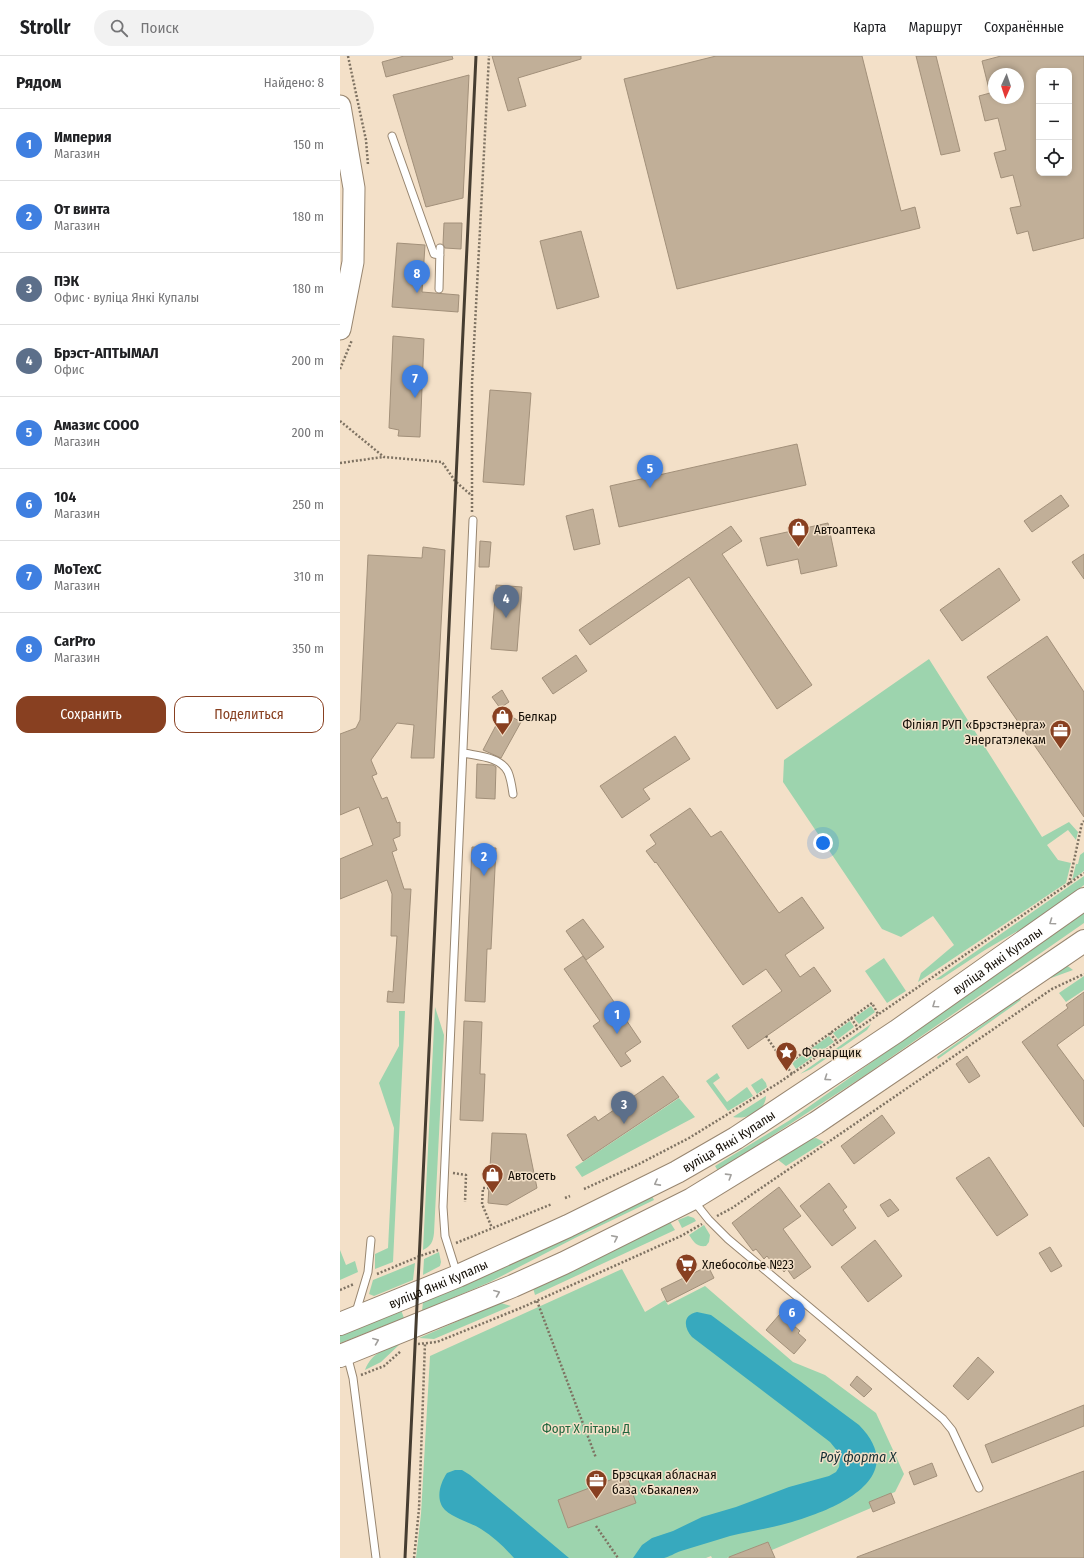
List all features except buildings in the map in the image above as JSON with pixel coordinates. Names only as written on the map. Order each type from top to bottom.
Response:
[{"type":"main road","points":[[340,106],[354,188],[353,262],[340,329]]},
{"type":"main road","name":"вуліца Янкі Купалы","points":[[347,1321],[458,1276],[590,1217],[677,1172],[736,1138],[897,1031],[1084,899]]},
{"type":"main road","points":[[343,1355],[513,1286],[564,1263],[692,1198],[816,1123],[1084,941]]},
{"type":"main road","points":[[677,1172],[692,1198]]},
{"type":"lane","points":[[392,136],[434,254],[440,251],[439,289]]},
{"type":"lane","points":[[458,1276],[446,1236],[443,1207],[464,753],[472,520]]},
{"type":"lane","points":[[464,753],[495,760],[502,764],[508,771],[513,794]]},
{"type":"lane","points":[[692,1198],[709,1220],[728,1239],[943,1419],[952,1430],[979,1488]]},
{"type":"lane","points":[[347,1321],[366,1279],[371,1240]]},
{"type":"lane","points":[[343,1355],[353,1378],[376,1558]]},
{"type":"path","points":[[472,520],[472,383],[489,56]]},
{"type":"path","points":[[340,421],[384,457]]},
{"type":"path","points":[[340,463],[384,457],[442,462],[455,481],[472,495]]},
{"type":"path","points":[[1068,884],[1082,823],[1084,821]]},
{"type":"path","points":[[584,1189],[639,1164],[689,1138],[792,1074],[1084,873]]},
{"type":"path","points":[[786,1065],[872,1003],[878,1014]]},
{"type":"path","points":[[851,1018],[858,1028]]},
{"type":"path","points":[[830,1033],[837,1042]]},
{"type":"path","points":[[766,1036],[792,1074]]},
{"type":"path","points":[[810,1048],[816,1057]]},
{"type":"path","points":[[454,1168],[453,1174],[466,1175],[465,1202]]},
{"type":"path","points":[[489,1188],[483,1188],[482,1204],[492,1228]]},
{"type":"path","points":[[565,1198],[570,1196]]},
{"type":"path","points":[[453,1244],[552,1204]]},
{"type":"path","points":[[340,1290],[420,1256],[438,1250]]},
{"type":"path","points":[[537,1301],[596,1458]]},
{"type":"path","points":[[414,1558],[419,1509],[424,1343]]},
{"type":"path","points":[[596,1526],[618,1558]]},
{"type":"green space","points":[[929,659],[1042,837],[1069,822],[1078,832],[1076,840],[1068,830],[1047,845],[1058,860],[1071,863],[1066,883],[918,982],[921,973],[954,945],[933,916],[901,937],[882,929],[783,782],[784,760]]},
{"type":"green space","points":[[1084,852],[1084,871],[1072,880],[1076,864],[1078,864],[1080,855]]},
{"type":"green space","points":[[1084,876],[1084,885],[1033,922],[985,950],[941,979],[935,980]]},
{"type":"green space","points":[[1084,912],[1084,923],[864,1076],[718,1171],[715,1166],[790,1120]]},
{"type":"green space","points":[[884,958],[906,991],[887,1003],[865,971]]},
{"type":"green space","points":[[1065,964],[1073,970],[1051,978],[1049,977]]},
{"type":"green space","points":[[1084,976],[1084,990],[1066,1002],[1059,993]]},
{"type":"green space","points":[[1020,998],[1021,1000],[938,1059],[937,1057]]},
{"type":"green space","points":[[871,1006],[875,1012],[859,1024],[854,1018]]},
{"type":"green space","points":[[435,1007],[444,1035],[434,1233],[431,1243],[423,1250]]},
{"type":"green space","points":[[399,1011],[405,1011],[393,1262],[375,1269],[375,1254],[388,1248],[394,1128],[379,1083],[399,1046]]},
{"type":"green space","points":[[850,1021],[854,1027],[838,1039],[833,1033]]},
{"type":"green space","points":[[871,1024],[867,1030],[811,1069],[800,1074]]},
{"type":"green space","points":[[829,1036],[834,1042],[817,1054],[812,1048]]},
{"type":"green space","points":[[808,1051],[813,1057],[796,1069],[792,1063]]},
{"type":"green space","points":[[717,1073],[720,1078],[713,1083],[727,1102],[747,1087],[753,1096],[728,1111],[706,1081]]},
{"type":"green space","points":[[762,1078],[767,1087],[757,1094],[751,1085]]},
{"type":"green space","points":[[766,1096],[763,1106],[759,1110],[749,1116],[738,1118],[733,1117]]},
{"type":"green space","points":[[679,1098],[695,1117],[582,1177],[575,1167]]},
{"type":"green space","points":[[816,1138],[824,1142],[786,1166],[777,1159],[811,1139]]},
{"type":"green space","points":[[652,1196],[654,1200],[575,1238],[490,1282],[422,1311],[423,1302]]},
{"type":"green space","points":[[688,1216],[694,1218],[696,1221],[682,1228],[678,1220]]},
{"type":"green space","points":[[670,1222],[675,1230],[535,1295],[533,1288]]},
{"type":"green space","points":[[704,1225],[710,1235],[709,1242],[706,1246],[700,1246],[692,1240],[689,1235]]},
{"type":"green space","points":[[340,1250],[346,1265],[355,1261],[358,1272],[340,1280]]},
{"type":"green space","points":[[439,1252],[441,1262],[440,1266],[423,1275],[424,1259]]},
{"type":"green space","points":[[415,1263],[413,1280],[374,1296],[369,1294],[373,1280]]},
{"type":"green space","name":"Форт X літары Д","points":[[622,1269],[645,1312],[665,1300],[668,1305],[705,1286],[793,1362],[825,1375],[876,1413],[904,1474],[895,1492],[869,1502],[871,1508],[772,1550],[768,1542],[727,1558],[712,1558],[711,1556],[706,1558],[416,1558],[421,1514],[430,1356]]},
{"type":"green space","points":[[501,1303],[511,1306],[434,1339],[419,1338],[495,1305]]},
{"type":"green space","points":[[401,1310],[404,1318],[340,1343],[340,1334]]},
{"type":"green space","points":[[400,1344],[381,1362],[365,1370],[371,1359],[379,1352]]},
{"type":"water","name":"Роў форта Х","points":[[697,1312],[711,1315],[859,1425],[873,1444],[877,1461],[872,1476],[862,1488],[846,1500],[828,1509],[792,1522],[730,1536],[681,1551],[668,1557],[633,1558],[642,1545],[652,1538],[673,1531],[702,1517],[736,1507],[789,1487],[829,1476],[836,1472],[839,1467],[839,1453],[830,1442],[692,1337],[687,1330],[686,1322],[689,1316]]},
{"type":"water","points":[[455,1470],[462,1470],[470,1475],[569,1558],[514,1558],[499,1542],[486,1532],[445,1510],[439,1497],[442,1482],[447,1473]]},
{"type":"railway","points":[[405,1558],[476,56]]},
{"type":"place","name":"CarPro","points":[[417,293]]},
{"type":"place","name":"MoTexC","points":[[415,398]]},
{"type":"place","name":"Амазис СООО","points":[[650,488]]},
{"type":"place","name":"Автоаптека","points":[[798,548]]},
{"type":"place","name":"Брэст-АПТЫМАЛ","points":[[506,618]]},
{"type":"place","name":"Белкар","points":[[502,736]]},
{"type":"place","name":"Філіял РУП «Брэстэнерга» Энергатэлекам","points":[[1061,750]]},
{"type":"place","name":"От винта","points":[[484,876]]},
{"type":"place","name":"Империя","points":[[617,1034]]},
{"type":"place","name":"Фонарщик","points":[[786,1072]]},
{"type":"place","name":"ПЭК","points":[[624,1124]]},
{"type":"place","name":"Автосеть","points":[[492,1194]]},
{"type":"place","name":"Хлебосолье №23","points":[[687,1284]]},
{"type":"place","name":"104","points":[[792,1332]]},
{"type":"place","name":"Брэсцкая абласная база «Бакалея»","points":[[597,1500]]}]
